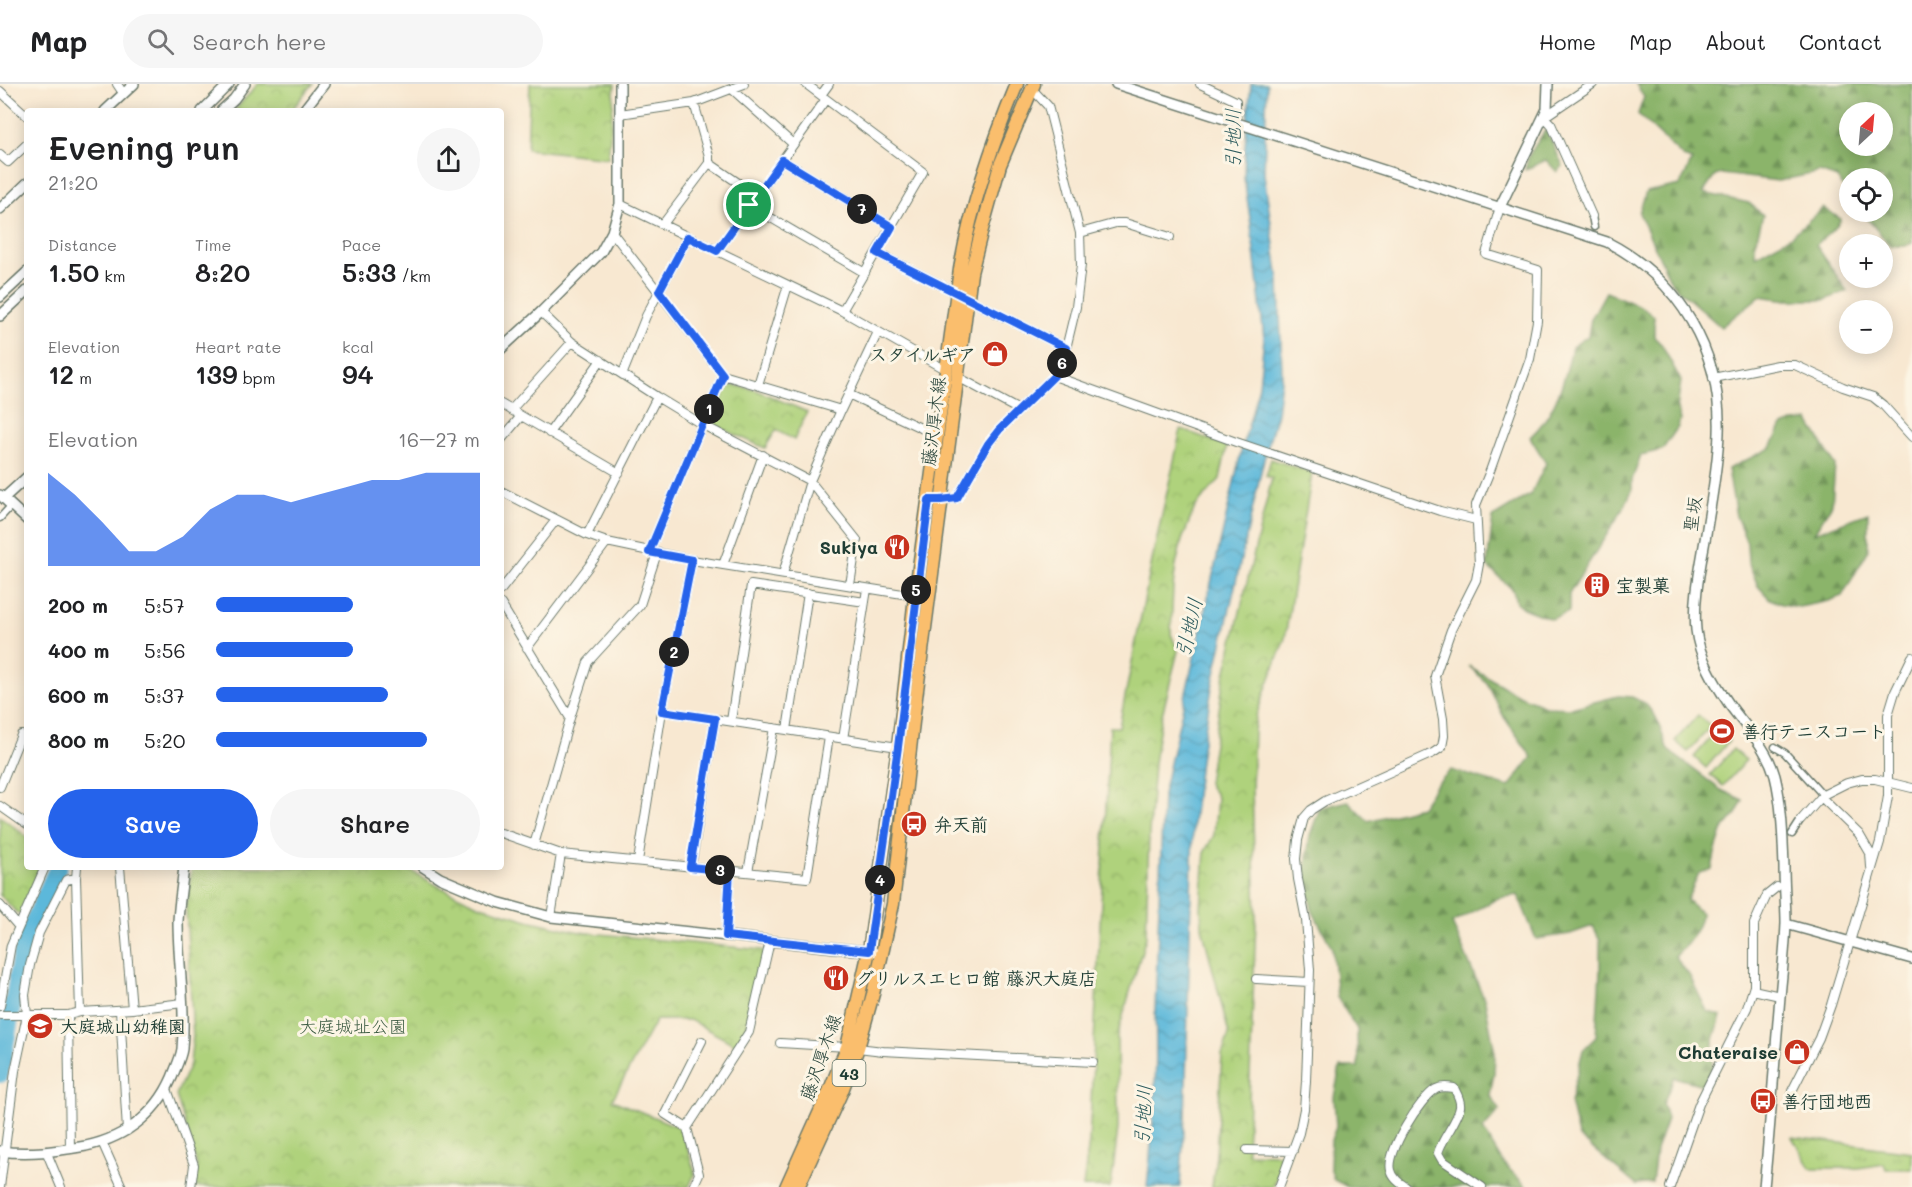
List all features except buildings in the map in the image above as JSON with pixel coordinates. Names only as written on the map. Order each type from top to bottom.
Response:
[{"type":"main road","name":"藤沢厚木線","points":[[786,1187],[831,1087],[852,1048],[873,994],[893,904],[935,500],[951,373],[960,269],[967,230],[989,159],[1017,84]]},
{"type":"main road","name":"藤沢厚木線","points":[[798,1187],[842,1091],[852,1048],[869,951],[898,747],[915,596],[935,500],[938,436],[981,233],[1000,165],[1033,87]]},
{"type":"street","points":[[117,84],[123,93]]},
{"type":"street","points":[[108,108],[134,84]]},
{"type":"street","points":[[205,108],[229,84]]},
{"type":"street","points":[[224,108],[245,84]]},
{"type":"street","points":[[305,108],[324,84]]},
{"type":"street","points":[[504,346],[542,312],[601,252],[612,232],[620,204],[620,84]]},
{"type":"street","points":[[620,114],[694,103],[744,84]]},
{"type":"street","points":[[806,84],[923,172],[842,311]]},
{"type":"street","points":[[717,251],[793,144],[829,84]]},
{"type":"street","name":"聖坂","points":[[1116,84],[1607,242],[1627,252],[1650,270],[1668,287],[1692,322],[1702,343],[1713,378],[1719,409],[1719,433],[1697,590],[1696,630],[1706,667],[1729,704],[1755,735],[1766,753],[1775,776],[1783,855],[1786,924],[1764,1187]]},
{"type":"street","points":[[1200,84],[1236,101],[1239,124]]},
{"type":"street","points":[[1279,1187],[1293,1150],[1304,1109],[1309,982],[1307,930],[1296,859],[1301,825],[1311,810],[1325,801],[1434,753],[1442,747],[1443,719],[1436,676],[1451,630],[1476,580],[1479,544],[1475,512],[1478,499],[1526,374],[1535,340],[1537,321],[1538,270],[1486,254],[1500,207],[1548,109],[1548,84]]},
{"type":"street","points":[[1544,117],[1593,84]]},
{"type":"street","points":[[935,500],[957,498],[988,444],[999,430],[1054,376],[1062,365],[1076,307],[1080,281],[1080,233],[1048,106],[1033,87]]},
{"type":"street","points":[[733,90],[793,144]]},
{"type":"street","points":[[0,91],[24,113]]},
{"type":"street","points":[[663,225],[709,164],[709,156],[694,103]]},
{"type":"street","points":[[1544,117],[1551,124],[1592,216],[1594,227]]},
{"type":"street","points":[[0,155],[8,162],[24,147]]},
{"type":"street","points":[[782,160],[892,227]]},
{"type":"street","points":[[709,164],[756,195]]},
{"type":"street","points":[[0,208],[24,186]]},
{"type":"street","points":[[620,204],[842,311],[1019,410]]},
{"type":"street","points":[[749,205],[865,273]]},
{"type":"street","points":[[1080,233],[1125,223],[1170,237]]},
{"type":"street","points":[[612,232],[723,375],[841,410]]},
{"type":"street","points":[[623,374],[646,316],[688,237]]},
{"type":"street","points":[[877,253],[1066,348]]},
{"type":"street","points":[[0,297],[24,275]]},
{"type":"street","points":[[758,385],[788,285]]},
{"type":"street","points":[[0,316],[24,294]]},
{"type":"street","points":[[542,312],[572,342],[657,397],[810,481],[857,540],[850,585]]},
{"type":"street","points":[[783,574],[810,481],[878,332]]},
{"type":"street","points":[[512,410],[572,342]]},
{"type":"street","points":[[549,432],[601,360]]},
{"type":"street","points":[[1713,378],[1778,365],[1795,365],[1843,387],[1873,397],[1912,438]]},
{"type":"street","points":[[534,845],[588,662],[640,605],[653,553],[723,375]]},
{"type":"street","points":[[1054,376],[1236,442],[1440,511],[1476,520]]},
{"type":"street","points":[[848,394],[938,436]]},
{"type":"street","points":[[587,535],[657,397]]},
{"type":"street","points":[[504,406],[619,473]]},
{"type":"street","points":[[504,436],[521,416]]},
{"type":"street","points":[[723,565],[763,455]]},
{"type":"street","points":[[0,518],[5,499],[24,480]]},
{"type":"street","points":[[504,493],[587,535],[607,542],[692,560],[915,596]]},
{"type":"street","points":[[5,499],[24,517]]},
{"type":"street","points":[[504,586],[556,520]]},
{"type":"street","points":[[527,648],[607,542]]},
{"type":"street","points":[[638,861],[662,711],[692,560]]},
{"type":"street","points":[[731,721],[751,585],[865,602]]},
{"type":"street","points":[[843,739],[867,589]]},
{"type":"street","points":[[788,730],[808,593]]},
{"type":"street","points":[[504,609],[570,718]]},
{"type":"street","points":[[1792,1091],[1819,1038],[1851,942],[1884,827],[1889,782],[1888,716],[1895,692],[1912,657]]},
{"type":"street","points":[[662,711],[898,747]]},
{"type":"street","points":[[690,867],[715,719]]},
{"type":"street","points":[[748,872],[774,728]]},
{"type":"street","points":[[0,787],[21,735],[24,736]]},
{"type":"street","points":[[504,834],[561,854],[807,878],[829,737]]},
{"type":"street","points":[[1775,747],[1785,753],[1859,834],[1870,853],[1871,872]]},
{"type":"street","points":[[1792,834],[1822,796],[1847,783],[1862,779],[1889,782],[1912,788]]},
{"type":"street","points":[[0,806],[24,823]]},
{"type":"street","points":[[551,917],[561,854]]},
{"type":"street","points":[[0,1006],[11,945],[44,870]]},
{"type":"street","points":[[77,870],[80,1012]]},
{"type":"street","points":[[120,870],[132,1010]]},
{"type":"street","points":[[2,1151],[47,1153],[102,1142],[127,1131],[145,1117],[167,1089],[182,1051],[183,1003],[178,920],[184,870]]},
{"type":"street","points":[[428,870],[440,878],[497,902],[551,917],[882,953]]},
{"type":"street","points":[[440,878],[444,870]]},
{"type":"street","points":[[726,936],[730,871]]},
{"type":"street","points":[[0,1187],[2,1151],[27,1015],[27,985],[34,948],[39,933],[66,880],[76,878]]},
{"type":"street","points":[[1670,1187],[1699,1104],[1747,1008],[1753,990],[1754,924],[1767,895],[1777,887]]},
{"type":"street","points":[[0,905],[18,926]]},
{"type":"street","points":[[1786,924],[1912,959]]},
{"type":"street","points":[[687,1128],[749,1032],[770,941]]},
{"type":"street","points":[[1256,979],[1309,982]]},
{"type":"street","points":[[1753,990],[1780,996]]},
{"type":"street","points":[[2,1015],[68,1015],[183,1003]]},
{"type":"street","points":[[120,1010],[127,1131]]},
{"type":"street","points":[[68,1015],[70,1149]]},
{"type":"street","points":[[693,1187],[699,1174],[687,1128],[665,1114],[702,1041]]},
{"type":"street","points":[[780,1043],[1093,1062]]},
{"type":"street","points":[[1407,1187],[1395,1180],[1390,1170],[1391,1157],[1414,1113],[1435,1090],[1445,1087],[1454,1088],[1460,1099],[1460,1108],[1438,1153],[1442,1160],[1482,1187]]},
{"type":"street","points":[[167,1089],[194,1165],[191,1187]]},
{"type":"street","points":[[102,1142],[122,1187]]},
{"type":"street","points":[[1247,1150],[1293,1150]]},
{"type":"street","points":[[47,1153],[61,1187]]},
{"type":"green space","points":[[258,84],[312,84],[293,108],[237,108]]},
{"type":"green space","points":[[530,84],[615,84],[608,158],[527,149]]},
{"type":"green space","points":[[1636,84],[1912,84],[1912,243],[1906,246],[1893,246],[1893,234],[1880,234],[1870,222],[1893,222],[1893,168],[1839,168],[1839,181],[1820,172],[1778,181],[1722,174],[1715,176],[1703,193],[1749,203],[1763,215],[1755,244],[1755,256],[1791,236],[1823,208],[1839,218],[1837,226],[1816,245],[1839,279],[1839,288],[1845,288],[1847,291],[1825,300],[1787,300],[1760,296],[1721,327],[1672,284],[1639,213],[1646,192],[1680,185],[1692,160],[1683,157],[1638,114],[1644,97]]},
{"type":"green space","points":[[1546,129],[1563,166],[1557,172],[1546,160],[1525,170],[1529,155]]},
{"type":"green space","points":[[1606,292],[1640,306],[1654,316],[1654,337],[1662,345],[1681,381],[1677,409],[1680,420],[1678,427],[1662,450],[1641,455],[1632,480],[1632,490],[1623,509],[1569,594],[1569,612],[1551,619],[1523,608],[1516,602],[1513,590],[1487,566],[1493,517],[1531,494],[1546,463],[1530,437],[1553,407],[1563,383],[1572,347],[1588,336],[1591,319]]},
{"type":"green space","points":[[728,384],[756,390],[807,412],[794,440],[776,430],[765,448],[716,426],[713,420]]},
{"type":"green space","points":[[1809,421],[1835,465],[1832,504],[1814,533],[1868,513],[1868,551],[1842,596],[1799,607],[1770,599],[1758,586],[1748,561],[1747,543],[1736,516],[1728,469],[1771,448],[1781,427],[1793,422]]},
{"type":"green space","points":[[1181,429],[1227,446],[1220,479],[1195,507],[1182,540],[1176,565],[1171,634],[1178,651],[1161,719],[1154,763],[1146,937],[1117,1036],[1118,1128],[1112,1179],[1110,1187],[1083,1187],[1089,1142],[1110,727],[1119,727]]},
{"type":"green space","points":[[1271,459],[1312,473],[1285,638],[1256,716],[1254,731],[1252,788],[1256,919],[1247,1153],[1286,1154],[1273,1187],[1212,1187],[1222,1055],[1229,1034],[1202,927],[1205,851],[1214,835],[1217,798],[1208,783],[1223,683],[1272,478],[1266,476]]},
{"type":"green space","points":[[1469,666],[1518,695],[1548,707],[1571,708],[1618,696],[1632,697],[1645,703],[1656,717],[1668,750],[1721,790],[1743,800],[1736,814],[1723,829],[1712,869],[1699,873],[1687,900],[1701,913],[1700,920],[1692,937],[1675,957],[1689,975],[1707,1011],[1721,1016],[1713,1043],[1712,1069],[1703,1085],[1674,1077],[1663,1104],[1667,1119],[1656,1150],[1652,1183],[1636,1185],[1578,1136],[1570,1102],[1583,1050],[1596,1037],[1600,940],[1593,926],[1570,934],[1536,939],[1518,895],[1498,898],[1452,923],[1485,1001],[1495,1053],[1490,1095],[1500,1110],[1483,1129],[1503,1163],[1527,1187],[1348,1187],[1334,1180],[1330,1167],[1331,1140],[1336,1127],[1334,1097],[1340,1067],[1358,1067],[1357,1029],[1337,997],[1332,948],[1312,910],[1305,873],[1310,835],[1320,808],[1348,801],[1368,821],[1421,807],[1435,786],[1451,770],[1509,787],[1532,757],[1504,717],[1487,683]]},
{"type":"green space","points":[[1698,715],[1711,726],[1688,752],[1675,741]]},
{"type":"green space","points":[[1717,731],[1729,741],[1706,768],[1694,757]]},
{"type":"green space","points":[[1733,749],[1746,760],[1723,786],[1710,775]]},
{"type":"green space","points":[[0,816],[24,835],[24,870],[41,870],[22,914],[17,913],[0,895]]},
{"type":"green space","name":"大庭城址公園","points":[[192,870],[409,870],[478,905],[531,921],[580,932],[762,950],[765,953],[748,1024],[736,1045],[690,1020],[656,1020],[612,1100],[681,1128],[695,1173],[689,1187],[194,1187],[197,1165],[176,1095],[190,1064],[193,1036],[186,909]]},
{"type":"green space","points":[[1792,1137],[1912,1152],[1912,1169],[1886,1169],[1884,1164],[1858,1168],[1810,1168]]},
{"type":"water","points":[[1251,84],[1267,84],[1264,174],[1279,280],[1282,373],[1277,413],[1263,463],[1212,687],[1200,760],[1193,823],[1185,1117],[1180,1187],[1147,1187],[1155,1078],[1155,1013],[1163,794],[1240,456],[1259,386],[1264,338],[1244,178]]},
{"type":"waterway","points":[[0,1074],[24,942],[57,870]]},
{"type":"place","name":"スタイルギア","points":[[995,354]]},
{"type":"place","name":"Sukiya","points":[[897,547]]},
{"type":"place","name":"宝製菓","points":[[1597,585]]},
{"type":"place","name":"善行テニスコート","points":[[1722,731]]},
{"type":"place","name":"弁天前","points":[[914,824]]},
{"type":"place","name":"グリルスエヒロ館 藤沢大庭店","points":[[836,978]]},
{"type":"place","name":"大庭城山幼稚園","points":[[40,1026]]},
{"type":"place","name":"Chateraise","points":[[1797,1052]]},
{"type":"place","name":"善行団地西","points":[[1763,1101]]},
{"type":"route","points":[[782,160],[892,227],[877,253],[1066,348],[1062,365],[1054,376],[999,430],[988,444],[957,498],[929,500],[915,596],[898,747],[869,951],[726,936],[730,871],[690,867],[715,719],[662,711],[692,560],[649,552],[723,375],[659,291],[688,237],[717,251],[749,205],[782,160]]},
{"type":"water label","name":"引地川","points":[[1232,138]]},
{"type":"water label","name":"引地川","points":[[1188,627]]},
{"type":"water label","name":"引地川","points":[[1142,1114]]}]
